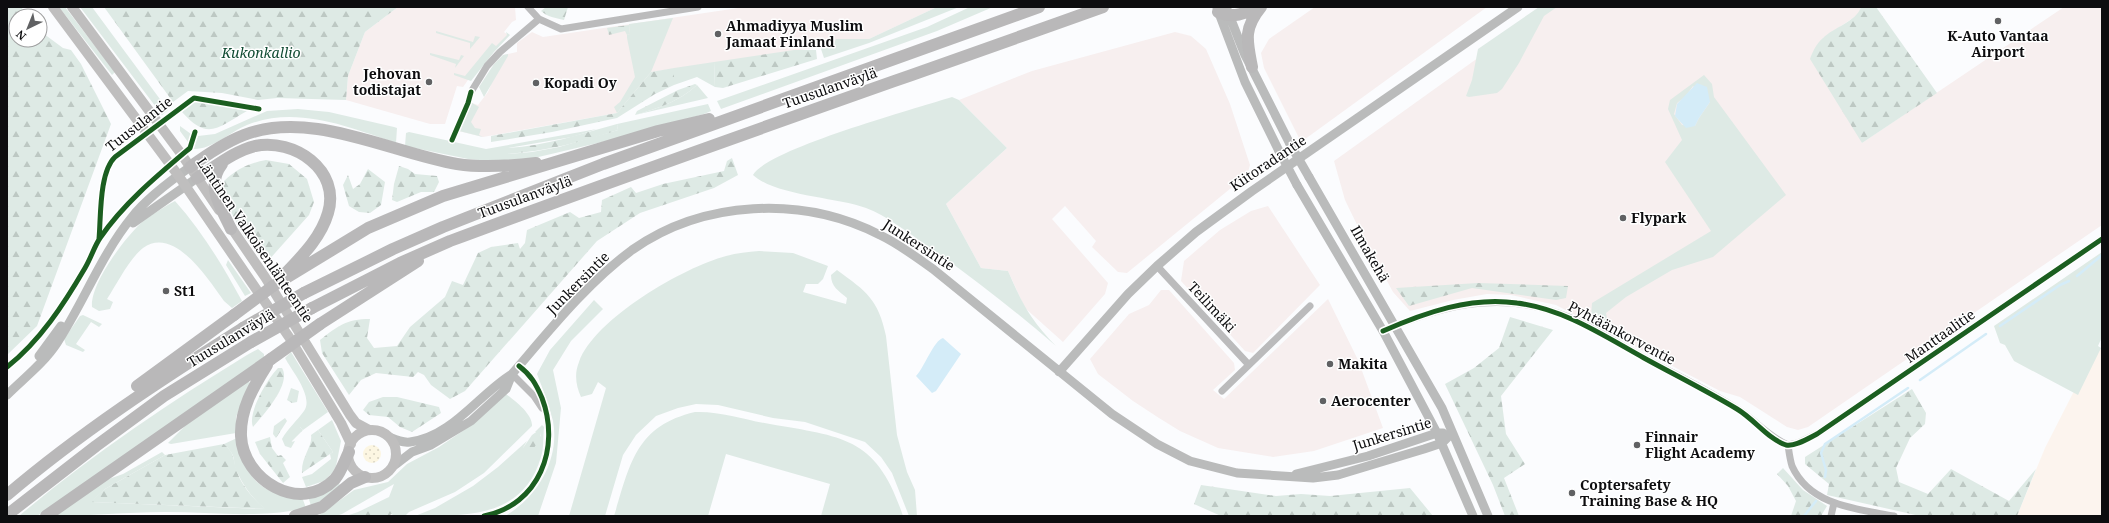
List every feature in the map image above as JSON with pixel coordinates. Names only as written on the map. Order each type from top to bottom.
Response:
[{"type":"highway","name":"Tuusulanväylä","points":[[7,495],[84,433],[156,383],[243,328],[304,293],[393,249],[443,227],[604,164],[1039,7]]},
{"type":"highway","name":"Tuusulanväylä","points":[[7,515],[89,450],[164,396],[251,342],[312,308],[400,263],[450,241],[776,122],[1103,7]]},
{"type":"highway","points":[[1221,10],[1244,14],[1260,7]]},
{"type":"highway","points":[[1252,67],[1247,36],[1249,25],[1260,7]]},
{"type":"highway","points":[[84,433],[116,402],[274,286],[289,273],[354,236],[408,210],[443,196],[563,161],[658,131],[771,103]]},
{"type":"highway","points":[[190,167],[244,135],[270,128],[298,127],[334,133],[457,164],[486,166],[563,161]]},
{"type":"highway","points":[[197,178],[223,162],[254,147],[268,144],[284,145],[297,150],[308,158],[324,178],[330,202],[323,225],[289,273]]},
{"type":"highway","points":[[223,162],[216,175],[214,189],[216,198],[231,229]]},
{"type":"highway","points":[[46,516],[320,324],[450,241]]},
{"type":"highway","points":[[271,359],[249,397],[241,428],[242,444],[245,456],[258,476],[278,490],[308,493],[325,487],[336,477],[350,448]]},
{"type":"highway","points":[[295,516],[322,508],[351,483],[365,478]]},
{"type":"main road","name":"Läntinen Valkoisenlähteentie","points":[[53,7],[186,186],[289,337],[341,423],[350,448]]},
{"type":"main road","name":"Läntinen Valkoisenlähteentie","points":[[72,7],[190,167],[265,277],[350,415],[356,423],[369,430]]},
{"type":"main road","name":"Kiitoradantie","points":[[1059,372],[1128,294],[1157,266],[1219,214],[1518,7]]},
{"type":"main road","name":"Ilmakehä","points":[[1221,10],[1252,67],[1290,144],[1442,408],[1488,516]]},
{"type":"main road","name":"Ilmakehä","points":[[1221,10],[1245,82],[1279,151],[1297,185],[1383,331],[1393,353],[1442,443],[1473,516]]},
{"type":"main road","points":[[7,395],[28,374],[63,324],[78,306],[120,234],[144,204],[178,175],[190,167]]},
{"type":"main road","points":[[120,234],[146,212],[197,178]]},
{"type":"main road","name":"Junkersintie","points":[[389,437],[401,442],[410,442],[427,437],[464,416],[498,382],[512,374],[590,287],[632,250],[678,225],[705,216],[738,210],[764,208],[792,209],[820,214],[852,223],[879,234],[933,269],[1112,414],[1144,436],[1190,461],[1237,473],[1289,475],[1313,478],[1338,475],[1442,443],[1452,433]]},
{"type":"main road","name":"Junkersintie","points":[[394,465],[412,452],[431,445],[472,421],[506,389],[512,374]]},
{"type":"main road","points":[[369,430],[376,430],[389,437],[395,449],[394,465],[392,470],[382,477],[365,478],[354,470],[349,458],[350,448],[356,436],[369,430]]},
{"type":"main road","name":"Junkersintie","points":[[1289,475],[1368,456],[1437,433],[1452,433]]},
{"type":"street","points":[[528,7],[539,19],[561,29],[698,7]]},
{"type":"street","points":[[471,92],[487,66],[500,52],[539,19]]},
{"type":"street","name":"Manttaalitie","points":[[1788,445],[1798,443],[1817,434],[2102,240]]},
{"type":"street","name":"Teilimäki","points":[[1157,266],[1249,365]]},
{"type":"street","name":"Pyhtäänkorventie","points":[[1383,331],[1395,325],[1434,312],[1466,304],[1494,301],[1518,302],[1559,313],[1717,397],[1746,415],[1777,440],[1788,445]]},
{"type":"street","points":[[1222,391],[1310,306]]},
{"type":"street","points":[[484,516],[500,512],[514,503],[537,478],[544,463],[549,443],[546,409],[534,380],[519,366]]},
{"type":"street","points":[[512,374],[534,396],[548,419]]},
{"type":"street","points":[[1788,445],[1792,466],[1800,478],[1816,493],[1834,503],[1894,516]]},
{"type":"street","points":[[1831,516],[1834,503]]},
{"type":"shaded area","points":[[398,7],[515,7],[516,20],[512,22],[504,32],[508,35],[480,63],[463,87],[457,86],[445,124],[430,124],[346,100],[348,76],[365,32]]},
{"type":"shaded area","points":[[745,7],[937,7],[869,39],[836,39],[834,45],[651,72],[617,113],[483,137],[459,131],[468,108],[472,103],[478,105],[488,92],[503,55],[517,52],[517,43],[532,32],[543,37]]},
{"type":"shaded area","points":[[1315,7],[1487,7],[1301,142],[1264,68],[1261,53],[1269,39]]},
{"type":"shaded area","points":[[1549,7],[1861,7],[1859,14],[1823,38],[1862,143],[2064,7],[2102,7],[2102,225],[1808,427],[1798,430],[1787,427],[1740,397],[1720,391],[1556,305],[1511,295],[1487,294],[1453,300],[1410,311],[1393,292],[1362,235],[1345,200],[1334,161]]},
{"type":"shaded area","points":[[1175,32],[1191,36],[1206,49],[1230,104],[1250,165],[1247,175],[1127,273],[1118,272],[1092,247],[1096,241],[1065,206],[1052,219],[1108,283],[1105,294],[1063,342],[1025,308],[1008,271],[981,268],[946,204],[1007,148],[959,100],[1032,71]]},
{"type":"shaded area","points":[[1268,206],[1320,285],[1253,353],[1245,351],[1181,281],[1184,261],[1220,230],[1251,211]]},
{"type":"shaded area","points":[[1161,290],[1169,290],[1234,363],[1235,370],[1213,390],[1224,399],[1328,299],[1358,360],[1383,428],[1314,451],[1273,457],[1218,448],[1180,431],[1159,418],[1133,401],[1098,374],[1090,359],[1129,314],[1149,305]]},
{"type":"shaded area","points":[[2097,346],[2102,349],[2102,516],[2017,516],[2045,448]]},
{"type":"green space","points":[[7,7],[21,7],[22,8],[8,8],[8,48],[48,48],[48,37],[63,48],[71,50],[81,64],[111,124],[37,326],[7,355]]},
{"type":"green space","points":[[59,7],[65,7],[115,72],[112,75]]},
{"type":"green space","points":[[80,7],[92,7],[168,110],[162,115]]},
{"type":"green space","name":"Kukonkallio","points":[[104,7],[398,7],[365,32],[348,76],[346,100],[277,98],[258,100],[222,93],[188,91],[173,102]]},
{"type":"green space","points":[[546,7],[568,7],[564,20],[549,16],[541,11]]},
{"type":"green space","points":[[937,7],[959,7],[869,43],[824,58],[820,46],[833,45],[836,39],[869,39]]},
{"type":"green space","points":[[970,7],[993,7],[937,31],[721,109],[717,101],[927,27]]},
{"type":"green space","points":[[1539,7],[1557,7],[1544,16],[1519,63],[1502,89],[1497,93],[1469,97],[1466,96],[1472,80],[1478,49]]},
{"type":"green space","points":[[1861,7],[1876,7],[1937,93],[1862,143],[1810,59],[1821,40],[1854,17]]},
{"type":"green space","points":[[673,18],[651,72],[617,113],[614,107],[620,102],[635,77],[627,38],[627,35],[630,34],[629,24]]},
{"type":"green space","points":[[629,25],[630,34],[627,35],[625,31],[609,35],[607,28]]},
{"type":"green space","points":[[436,31],[473,42],[475,36],[480,37],[470,49],[470,43],[436,33]]},
{"type":"green space","points":[[506,32],[510,35],[494,52],[471,81],[454,75],[454,73],[465,76],[492,43],[496,46],[507,35]]},
{"type":"green space","points":[[794,50],[816,50],[817,59],[723,88],[715,87],[714,62]]},
{"type":"green space","points":[[430,53],[459,60],[461,55],[464,56],[455,68],[456,64],[430,55]]},
{"type":"green space","points":[[508,54],[484,97],[479,87],[494,64],[503,55]]},
{"type":"green space","points":[[714,62],[715,87],[697,77],[674,85],[674,68]]},
{"type":"green space","points":[[674,68],[674,85],[655,94],[617,118],[552,132],[491,142],[491,136],[617,113],[651,72]]},
{"type":"green space","points":[[1704,75],[1712,84],[1714,97],[1786,195],[1713,257],[1672,270],[1626,297],[1606,313],[1609,329],[1591,317],[1592,303],[1711,231],[1665,162],[1682,140],[1668,109],[1670,100]],"holes":[[[1693,86],[1710,102],[1695,126],[1682,125],[1674,114],[1677,103],[1685,97]]]},
{"type":"green space","points":[[695,84],[697,85],[683,96],[660,107],[635,115],[637,111],[678,90]]},
{"type":"green space","points":[[697,85],[708,98],[635,115],[668,104],[683,96]]},
{"type":"green space","points":[[952,97],[959,100],[1007,148],[946,204],[981,268],[1008,271],[1018,293],[1033,319],[1056,346],[976,281],[882,215],[853,204],[791,192],[763,182],[753,175],[764,165],[785,153],[813,142],[845,130]]},
{"type":"green space","points":[[196,101],[247,111],[220,126],[213,129],[206,129],[191,121],[182,112]]},
{"type":"green space","points":[[472,103],[479,107],[471,122],[475,128],[481,129],[479,135],[483,137],[459,131],[468,108]]},
{"type":"green space","points":[[708,104],[711,111],[704,114],[619,138],[530,159],[490,161],[468,159],[405,146],[406,133],[409,132],[486,149],[597,129],[572,137],[508,148],[508,154],[532,152],[559,147],[618,130],[617,124]]},
{"type":"green space","points":[[298,109],[329,112],[397,128],[396,143],[322,120],[284,117],[266,119],[247,125],[208,146],[194,149],[193,147],[198,136],[215,134],[267,111]]},
{"type":"green space","points":[[617,124],[618,130],[591,138],[550,148],[508,154],[507,148],[549,142]]},
{"type":"green space","points":[[180,126],[191,134],[188,142],[180,131]]},
{"type":"green space","points":[[732,158],[738,175],[714,188],[640,213],[597,241],[465,391],[450,399],[431,385],[424,375],[418,372],[413,377],[376,373],[361,380],[349,395],[322,353],[320,340],[343,324],[362,319],[370,319],[367,338],[374,348],[397,346],[410,327],[445,297],[452,281],[463,285],[478,253],[491,247],[518,243],[520,249],[525,243],[527,230],[570,212],[579,218],[601,212],[602,200],[631,187],[636,193],[663,184],[724,171],[727,161]]},
{"type":"green space","points":[[266,160],[289,164],[307,179],[314,202],[309,215],[267,262],[244,236],[223,197],[224,181],[244,167]]},
{"type":"green space","points":[[399,166],[408,169],[415,174],[437,176],[439,182],[434,192],[421,192],[397,202],[392,200],[394,184]]},
{"type":"green space","points":[[368,169],[385,182],[381,205],[370,213],[359,212],[349,206],[343,185],[348,175],[353,189],[360,184]]},
{"type":"green space","points":[[175,201],[185,212],[212,249],[242,301],[232,308],[224,301],[200,268],[189,258],[178,249],[166,243],[155,243],[143,248],[128,265],[107,299],[113,302],[110,309],[99,311],[92,307],[96,286],[109,262],[117,251],[141,223]]},
{"type":"green space","points":[[759,251],[793,253],[828,266],[823,279],[818,284],[806,284],[803,292],[846,304],[847,298],[832,283],[831,275],[837,270],[864,291],[875,305],[883,323],[886,336],[897,435],[907,472],[915,490],[917,516],[909,516],[892,473],[881,457],[865,442],[805,422],[773,418],[718,405],[696,404],[678,408],[656,416],[636,435],[623,455],[605,516],[569,516],[606,388],[598,382],[592,394],[581,397],[577,384],[576,371],[588,346],[602,329],[621,312],[665,283],[708,262],[730,255]]},
{"type":"green space","points":[[2102,252],[2102,337],[2098,346],[2101,348],[2078,395],[2014,361],[2005,345],[2000,343],[1994,326]]},
{"type":"green space","points":[[228,260],[251,293],[245,296],[226,265]]},
{"type":"green space","points":[[1478,283],[1568,286],[1566,298],[1556,300],[1472,288],[1409,306],[1396,288]]},
{"type":"green space","points":[[594,300],[603,309],[571,341],[553,370],[561,408],[556,463],[538,516],[505,516],[517,508],[537,488],[550,463],[554,435],[553,421],[537,374],[550,350]]},
{"type":"green space","points":[[83,315],[102,324],[99,327],[91,322],[76,344],[85,350],[83,352],[66,345],[64,339],[80,316]]},
{"type":"green space","points":[[1510,317],[1553,330],[1501,396],[1506,434],[1525,464],[1504,478],[1519,516],[1505,516],[1493,485],[1445,384],[1474,368],[1499,348]]},
{"type":"green space","points":[[258,349],[264,354],[264,357],[147,441],[37,516],[19,516],[73,472],[130,431],[188,392]]},
{"type":"green space","points":[[291,352],[328,412],[303,430],[300,427],[291,442],[295,441],[291,448],[285,446],[282,439],[304,411],[306,399],[301,384],[285,358]]},
{"type":"green space","points":[[278,368],[282,368],[284,375],[280,391],[253,427],[253,413],[256,405],[264,387]]},
{"type":"green space","points":[[248,381],[250,383],[236,417],[236,433],[171,444],[168,443],[186,425]]},
{"type":"green space","points":[[291,388],[299,391],[297,402],[292,403],[287,400]]},
{"type":"green space","points":[[1912,389],[1926,413],[1925,424],[1910,438],[1896,468],[1899,482],[1928,494],[1951,469],[2009,501],[2036,469],[2017,516],[1920,516],[1827,495],[1829,484],[1805,464],[1805,457]]},
{"type":"green space","points":[[506,394],[526,412],[532,426],[484,473],[455,492],[409,512],[405,516],[389,516],[393,514],[375,512],[358,512],[389,497],[394,484],[342,514],[336,516],[318,516],[354,490],[388,482],[407,464],[439,447],[470,426]]},
{"type":"green space","points":[[383,397],[397,397],[439,407],[441,413],[412,432],[400,427],[388,417],[369,415],[363,410],[369,402]]},
{"type":"green space","points":[[695,412],[724,414],[818,433],[838,438],[854,445],[869,456],[882,470],[893,490],[903,516],[821,516],[830,484],[726,454],[708,516],[614,516],[631,464],[638,450],[647,438],[659,427],[675,418]]},
{"type":"green space","points":[[285,418],[287,421],[276,438],[273,434],[274,426]]},
{"type":"green space","points":[[332,420],[341,441],[336,466],[333,472],[324,481],[306,487],[302,477],[312,474],[331,459],[330,454],[333,452],[318,430]]},
{"type":"green space","points":[[542,425],[544,427],[542,454],[533,477],[521,492],[507,502],[490,509],[473,513],[415,516],[435,508],[473,486],[498,467],[527,441],[523,448],[541,436],[541,432],[535,432]]},
{"type":"green space","points":[[297,426],[303,430],[291,442],[290,437]]},
{"type":"green space","points":[[318,430],[333,452],[302,473],[303,462],[310,443],[311,435]]},
{"type":"green space","points":[[539,430],[541,432],[540,438],[530,452],[526,452],[523,448],[532,435]]},
{"type":"green space","points":[[270,437],[272,448],[278,456],[281,455],[286,460],[283,463],[290,477],[283,483],[260,454],[255,442]]},
{"type":"green space","points":[[237,438],[246,468],[255,480],[268,490],[302,497],[306,508],[254,514],[165,512],[52,516],[106,480],[123,474],[162,452],[165,455],[105,489],[91,502],[265,509],[243,484],[236,469],[232,453],[224,444]]},
{"type":"green space","points":[[224,444],[232,454],[241,481],[253,497],[266,509],[90,502],[105,489],[165,455]]},
{"type":"green space","points":[[1783,468],[1803,490],[1827,506],[1821,516],[1791,516],[1796,501],[1788,486],[1777,474]]},
{"type":"green space","points":[[338,482],[340,485],[324,499],[311,506],[308,496]]},
{"type":"green space","points":[[1201,485],[1276,496],[1301,494],[1330,496],[1410,488],[1433,516],[1221,516],[1194,504]]},
{"type":"green space","points":[[397,509],[389,516],[346,516],[358,512]]},
{"type":"sand","points":[[372,445],[378,448],[381,454],[378,460],[372,463],[366,460],[363,454],[366,448]]},
{"type":"water","points":[[1697,83],[1707,87],[1710,102],[1695,126],[1686,128],[1675,116],[1677,104]]},
{"type":"water","points":[[943,338],[961,354],[936,391],[932,393],[916,376],[936,344]]},
{"type":"waterway","points":[[2077,276],[2102,255]]},
{"type":"waterway","points":[[2000,326],[2060,285],[2069,281]]},
{"type":"waterway","points":[[1920,380],[1986,334]]},
{"type":"waterway","points":[[1825,477],[1826,470],[1821,453],[1825,444],[1908,388]]},
{"type":"waterway","points":[[1804,516],[1816,501]]},
{"type":"cycle path","points":[[452,140],[468,103],[471,92]]},
{"type":"cycle path","name":"Tuusulantie","points":[[99,239],[103,184],[106,173],[115,157],[194,98],[259,109]]},
{"type":"cycle path","points":[[7,367],[41,334],[60,308],[77,282],[98,241],[109,225],[142,190],[190,148],[195,132]]},
{"type":"cycle path","points":[[1383,331],[1431,312],[1465,304],[1500,301],[1534,306],[1583,324],[1737,409],[1779,442],[1786,445],[1794,445],[1817,434],[2102,239]]},
{"type":"cycle path","points":[[484,516],[503,510],[519,500],[532,487],[541,472],[546,454],[549,436],[547,417],[542,398],[533,380],[519,366]]},
{"type":"place","name":"K-Auto Vantaa Airport","points":[[1998,21]]},
{"type":"place","name":"Ahmadiyya Muslim Jamaat Finland","points":[[718,34]]},
{"type":"place","name":"Jehovan todistajat","points":[[429,82]]},
{"type":"place","name":"Kopadi Oy","points":[[536,83]]},
{"type":"place","name":"Flypark","points":[[1623,218]]},
{"type":"place","name":"St1","points":[[166,291]]},
{"type":"place","name":"Makita","points":[[1330,364]]},
{"type":"place","name":"Aerocenter","points":[[1323,401]]},
{"type":"place","name":"Finnair Flight Academy","points":[[1637,445]]},
{"type":"place","name":"Coptersafety Training Base & HQ","points":[[1572,493]]}]
